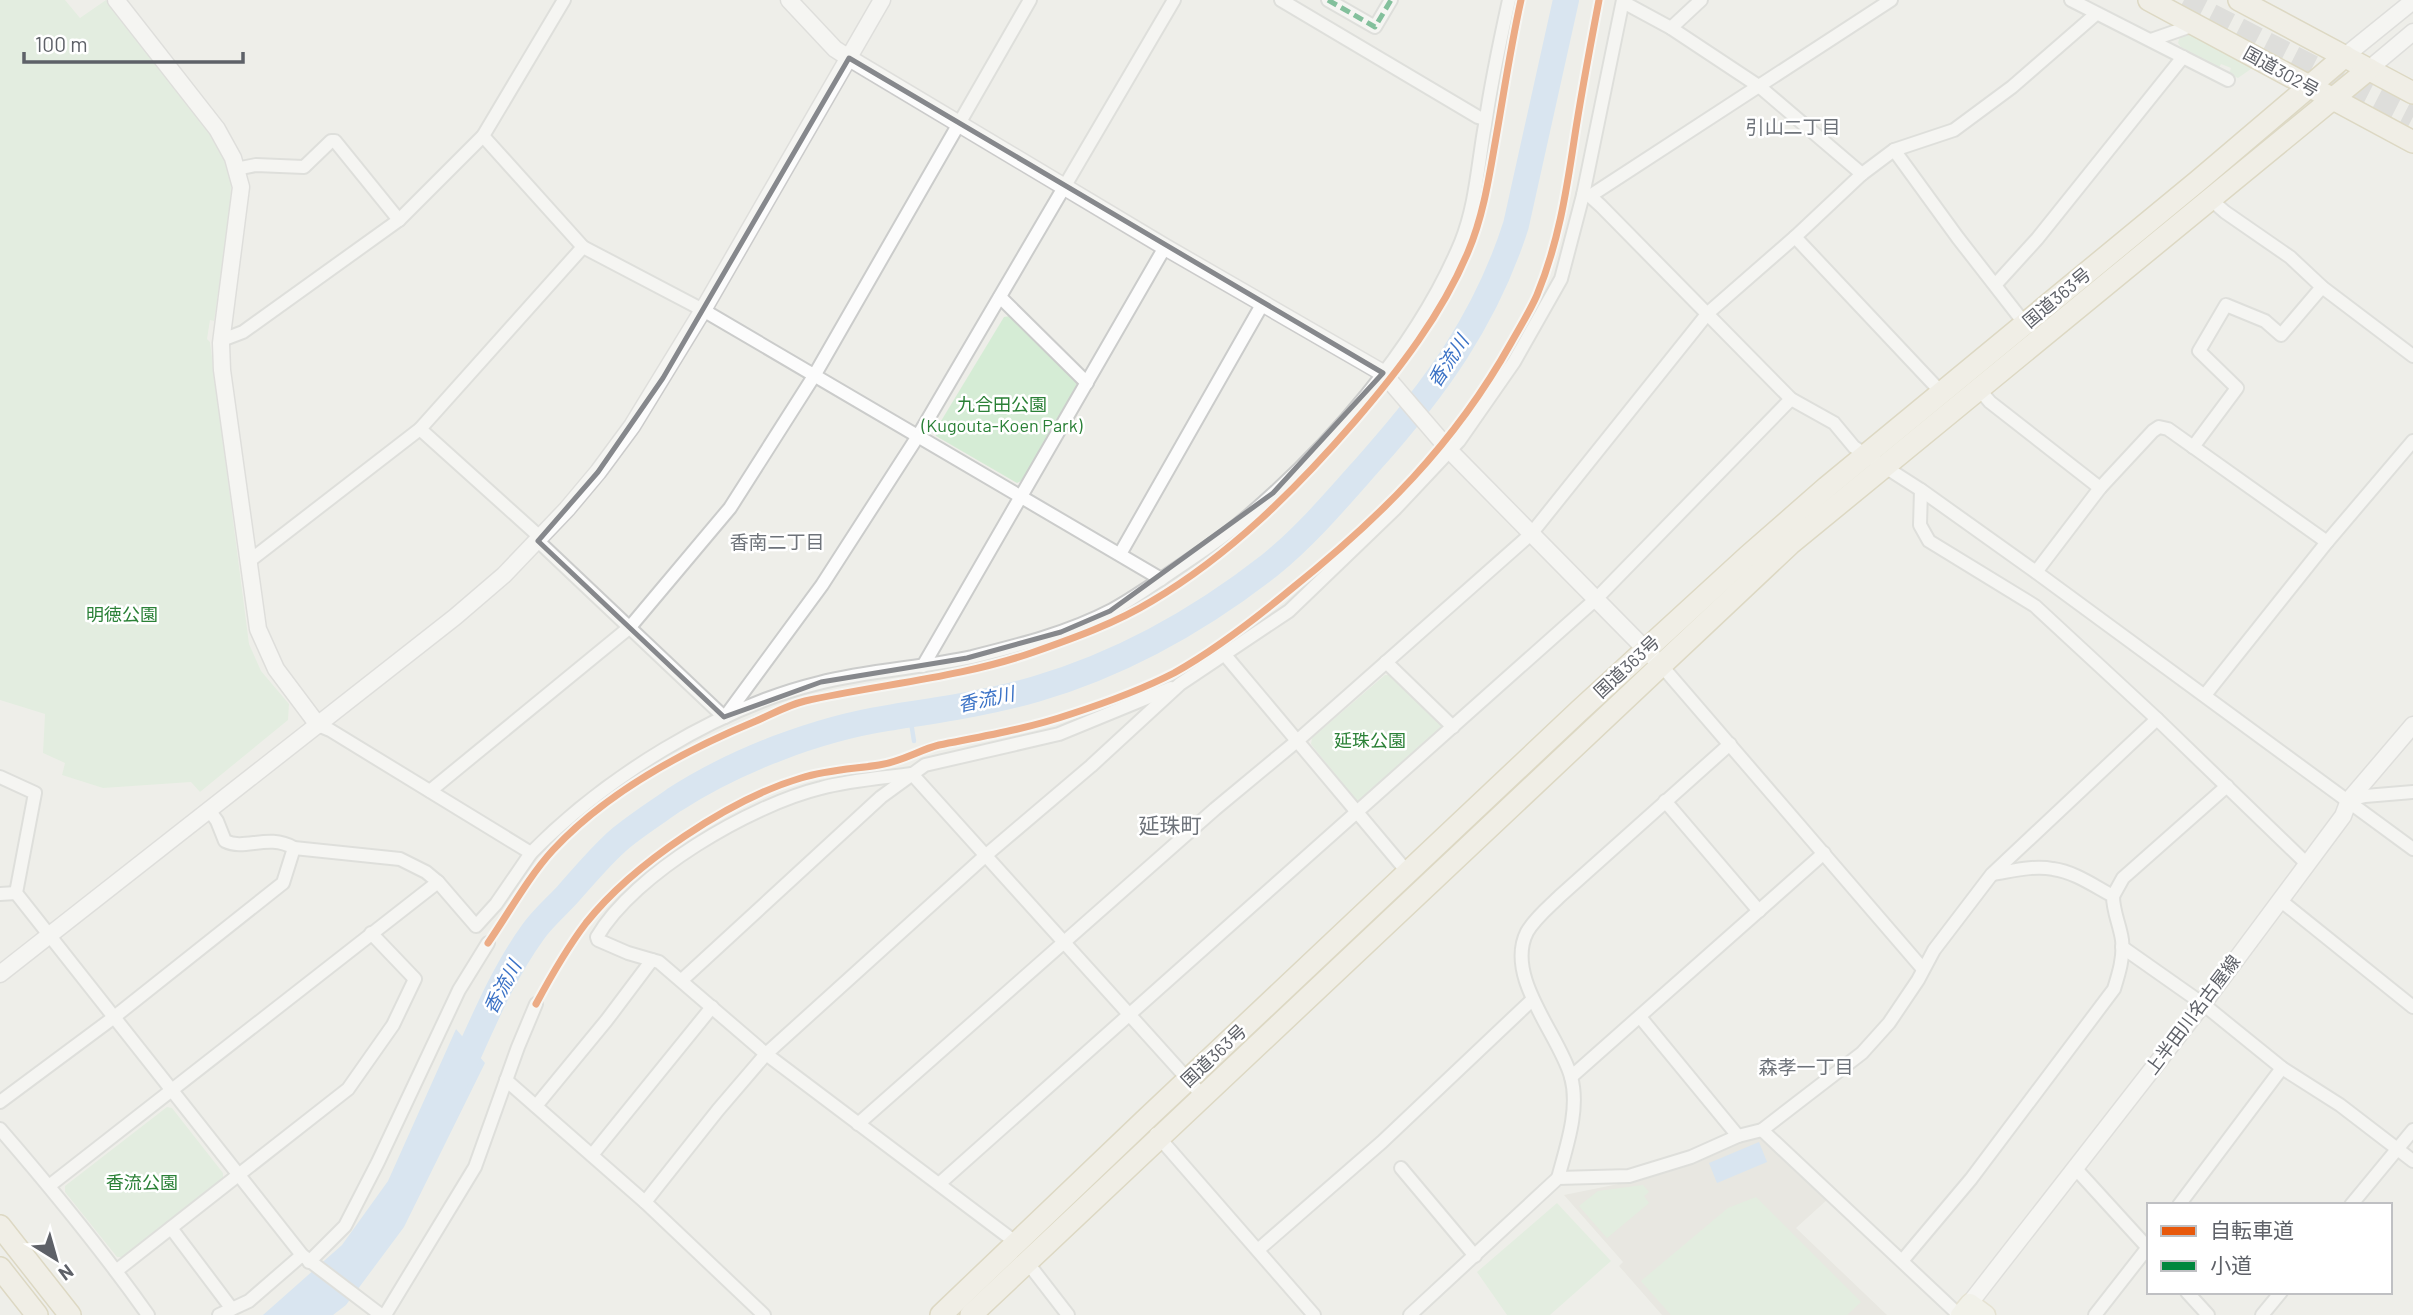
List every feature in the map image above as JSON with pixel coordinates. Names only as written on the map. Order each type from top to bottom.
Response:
[{"type":"highway","name":"国道302号","points":[[2149,0],[2413,142]]},
{"type":"highway","points":[[2239,0],[2413,93]]},
{"type":"highway","name":"国道363号","points":[[971,1315],[1023,1253],[1409,874],[1791,517],[2345,56]]},
{"type":"highway","name":"国道363号","points":[[1195,1087],[1661,665],[1790,544],[2369,69]]},
{"type":"highway","points":[[0,1226],[70,1315]]},
{"type":"highway","name":"国道363号","points":[[941,1315],[1023,1253]]},
{"type":"highway","points":[[0,1268],[37,1315]]},
{"type":"main road","points":[[1963,1311],[1986,1315]]},
{"type":"street","points":[[116,0],[217,129],[233,158],[241,187],[222,340],[222,370],[258,629],[276,669],[318,725],[531,853]]},
{"type":"street","points":[[222,340],[243,332],[399,220],[484,136],[564,0]]},
{"type":"street","points":[[789,0],[835,49],[849,58],[1388,378],[1447,447],[1661,665],[1923,969]]},
{"type":"street","points":[[0,974],[455,617],[504,575],[539,540],[605,463],[656,387],[883,0]]},
{"type":"street","points":[[430,791],[629,627],[730,508],[814,376],[1030,0]]},
{"type":"street","points":[[724,717],[822,585],[918,436],[1174,0]]},
{"type":"street","points":[[1281,0],[1485,119]]},
{"type":"street","points":[[1328,0],[1375,27],[1391,0]]},
{"type":"street","points":[[209,810],[225,841],[232,844],[270,840],[294,848],[400,859],[426,872],[438,882],[476,926],[496,904],[531,853],[558,825],[593,798],[681,741],[724,717],[766,699],[821,682],[979,655],[1061,632],[1110,611],[1142,593],[1238,525],[1388,378],[1462,240],[1473,200],[1485,119],[1509,0]]},
{"type":"street","points":[[1671,28],[1701,0]]},
{"type":"street","points":[[1586,195],[1760,87],[1891,0]]},
{"type":"street","points":[[2071,0],[2224,75]]},
{"type":"street","points":[[645,1202],[766,1054],[1180,684],[1289,611],[1395,509],[1447,447],[1473,423],[1539,320],[1561,279],[1586,195],[1623,1],[1671,28],[1760,87],[1862,174]]},
{"type":"street","points":[[2345,56],[2413,1]]},
{"type":"street","points":[[858,1124],[1531,534],[1708,313],[1862,174],[1894,150],[1954,130],[2012,87],[2096,13]]},
{"type":"street","points":[[2151,40],[2194,25]]},
{"type":"street","points":[[2369,69],[2413,32]]},
{"type":"street","points":[[1996,284],[2038,239],[2183,57]]},
{"type":"street","points":[[484,136],[583,247],[703,310],[1161,579]]},
{"type":"street","points":[[236,169],[256,165],[304,167],[331,141],[335,141],[399,220]]},
{"type":"street","points":[[1894,150],[2025,324]]},
{"type":"street","points":[[1586,195],[1708,313],[1791,400],[1834,423],[1854,447],[1921,490],[2036,572],[2413,849]]},
{"type":"street","points":[[2209,198],[2290,257],[2322,287],[2413,356]]},
{"type":"street","points":[[1795,237],[1941,392]]},
{"type":"street","points":[[248,562],[420,429],[583,247]]},
{"type":"street","points":[[923,666],[1165,247]]},
{"type":"street","points":[[2193,447],[2238,388],[2199,351],[2226,305],[2264,321],[2281,335],[2322,287]]},
{"type":"street","points":[[1000,297],[1087,383]]},
{"type":"street","points":[[1120,554],[1263,303]]},
{"type":"street","points":[[1978,388],[1990,402],[2100,488]]},
{"type":"street","points":[[939,1184],[1596,599],[1791,400]]},
{"type":"street","points":[[2036,572],[2100,488],[2159,427],[2168,429],[2327,542]]},
{"type":"street","points":[[420,429],[724,717]]},
{"type":"street","points":[[2205,695],[2327,542],[2413,441]]},
{"type":"street","points":[[1921,490],[1920,525],[1929,541],[2035,606],[2307,864]]},
{"type":"street","points":[[1225,655],[1409,874]]},
{"type":"street","points":[[1386,662],[1453,727]]},
{"type":"street","points":[[682,980],[881,797],[925,765],[1059,734],[1180,684]]},
{"type":"street","points":[[1558,1178],[1629,1176],[1691,1157],[1738,1136],[1762,1130],[1862,1053],[1889,1023],[1918,980],[1934,950],[1992,874],[2157,719]]},
{"type":"street","name":"上半田川名古屋線","points":[[1963,1311],[2203,1004],[2343,816],[2349,800],[2413,725]]},
{"type":"street","points":[[1410,1315],[1558,1178],[1574,1094],[1571,1077],[1559,1048],[1532,1000],[1523,966],[1527,932],[1560,896],[1730,744]]},
{"type":"street","points":[[912,774],[1195,1087]]},
{"type":"street","points":[[912,774],[822,787],[782,800],[727,827],[657,873],[607,919],[597,937],[598,940],[628,953],[659,962],[766,1054],[939,1184],[1023,1253],[1068,1315]]},
{"type":"street","points":[[0,777],[35,793],[16,893],[238,1176],[309,1261],[381,1314],[475,1167],[536,1003]]},
{"type":"street","points":[[1902,1261],[1970,1180],[2114,989],[2122,947],[2113,896],[2123,878],[2227,786]]},
{"type":"street","points":[[2349,800],[2413,792]]},
{"type":"street","points":[[1665,801],[1759,911]]},
{"type":"street","points":[[0,1102],[113,1018],[283,883],[294,848]]},
{"type":"street","points":[[1571,1077],[1824,853]]},
{"type":"street","points":[[1992,874],[2033,868],[2053,869],[2076,876],[2113,896]]},
{"type":"street","points":[[49,1186],[438,882]]},
{"type":"street","points":[[0,894],[16,893]]},
{"type":"street","points":[[2280,900],[2413,1007]]},
{"type":"street","points":[[116,1271],[348,1089],[393,1025],[415,979],[371,933]]},
{"type":"street","points":[[219,1315],[249,1301],[309,1261],[345,1226],[459,990],[488,943]]},
{"type":"street","points":[[2122,947],[2203,1004],[2282,1068],[2340,1105],[2413,1161]]},
{"type":"street","points":[[536,1106],[652,960]]},
{"type":"street","points":[[1259,1250],[1382,1142],[1532,1000]]},
{"type":"street","points":[[592,1155],[712,1007]]},
{"type":"street","points":[[1640,1017],[1738,1136]]},
{"type":"street","points":[[2181,1203],[2282,1068]]},
{"type":"street","points":[[506,1080],[645,1202],[764,1315]]},
{"type":"street","points":[[0,1129],[49,1186],[148,1315]]},
{"type":"street","points":[[1151,1129],[1314,1315]]},
{"type":"street","points":[[1762,1130],[1902,1261],[1963,1311]]},
{"type":"street","points":[[2353,1203],[2413,1130]]},
{"type":"street","points":[[1401,1168],[1475,1256]]},
{"type":"street","points":[[2076,1168],[2147,1246]]},
{"type":"street","points":[[171,1228],[232,1309]]},
{"type":"street","points":[[2095,1315],[2147,1248]]},
{"type":"street","points":[[2189,1294],[2207,1315]]},
{"type":"street","points":[[2262,1315],[2279,1294]]},
{"type":"highlighted area","points":[[849,58],[1383,373],[1273,493],[1110,611],[1061,632],[967,658],[821,682],[724,717],[538,541],[598,472],[663,378]]},
{"type":"shaded area","points":[[1755,1136],[1763,1138],[1828,1199],[1796,1228],[1887,1315],[1662,1315],[1619,1266],[1623,1262],[1564,1195],[1648,1178]]},
{"type":"green space","name":"明徳公園","points":[[0,0],[65,0],[80,18],[106,0],[213,137],[224,157],[231,184],[230,210],[214,321],[210,320],[207,339],[210,342],[249,644],[261,671],[289,704],[288,720],[200,792],[191,782],[103,788],[62,775],[65,763],[43,753],[45,714],[0,700]]},
{"type":"green space","points":[[2194,31],[2258,64],[2238,78],[2229,74],[2231,68],[2221,64],[2219,68],[2181,47],[2178,43],[2180,36]]},
{"type":"green space","name":"九合田公園 (Kugouta-Koen Park)","points":[[1010,316],[1076,378],[1077,388],[1023,480],[1017,483],[936,436],[935,431],[1004,317]]},
{"type":"green space","name":"延珠公園","points":[[1385,675],[1391,675],[1444,724],[1442,732],[1363,802],[1356,801],[1311,744],[1312,738]]},
{"type":"green space","name":"香流公園","points":[[167,1107],[172,1108],[223,1173],[223,1178],[122,1257],[117,1257],[65,1192],[65,1186]]},
{"type":"green space","points":[[1643,1185],[1649,1192],[1644,1196],[1649,1203],[1607,1238],[1579,1206],[1598,1191]]},
{"type":"green space","points":[[1756,1197],[1861,1302],[1847,1315],[1671,1315],[1641,1281],[1728,1208]]},
{"type":"green space","points":[[1557,1203],[1611,1261],[1550,1315],[1507,1315],[1477,1272]]},
{"type":"water","points":[[456,1029],[485,1063],[404,1227],[346,1305],[333,1315],[263,1315],[342,1245],[388,1181]]},
{"type":"water","points":[[1759,1142],[1767,1162],[1717,1183],[1709,1163]]},
{"type":"waterway","name":"香流川","points":[[457,1079],[501,985],[537,927],[614,844],[674,800],[723,772],[805,738],[861,723],[1018,694],[1099,667],[1159,638],[1216,604],[1270,565],[1297,541],[1394,435],[1437,380],[1474,322],[1490,291],[1516,225],[1566,0]]},
{"type":"waterway","points":[[910,716],[914,741]]},
{"type":"tunnel","points":[[2184,0],[2413,117]]},
{"type":"marked path","points":[[1328,0],[1375,27],[1391,0]]},
{"type":"cycle path","points":[[488,943],[536,871],[574,829],[622,792],[674,760],[786,707],[834,695],[978,668],[1034,652],[1094,630],[1138,609],[1181,583],[1261,519],[1333,446],[1388,382],[1446,297],[1473,240],[1484,201],[1521,0]]},
{"type":"cycle path","points":[[536,1004],[572,942],[606,901],[656,857],[714,818],[744,801],[801,778],[887,763],[939,745],[1038,724],[1136,691],[1204,655],[1248,623],[1323,563],[1384,507],[1413,478],[1465,414],[1489,380],[1537,295],[1551,257],[1560,219],[1599,0]]},
{"type":"district","name":"引山二丁目","points":[[1793,127]]},
{"type":"district","name":"香南二丁目","points":[[777,542]]},
{"type":"district","name":"延珠町","points":[[1170,826]]},
{"type":"district","name":"森孝一丁目","points":[[1806,1067]]}]
